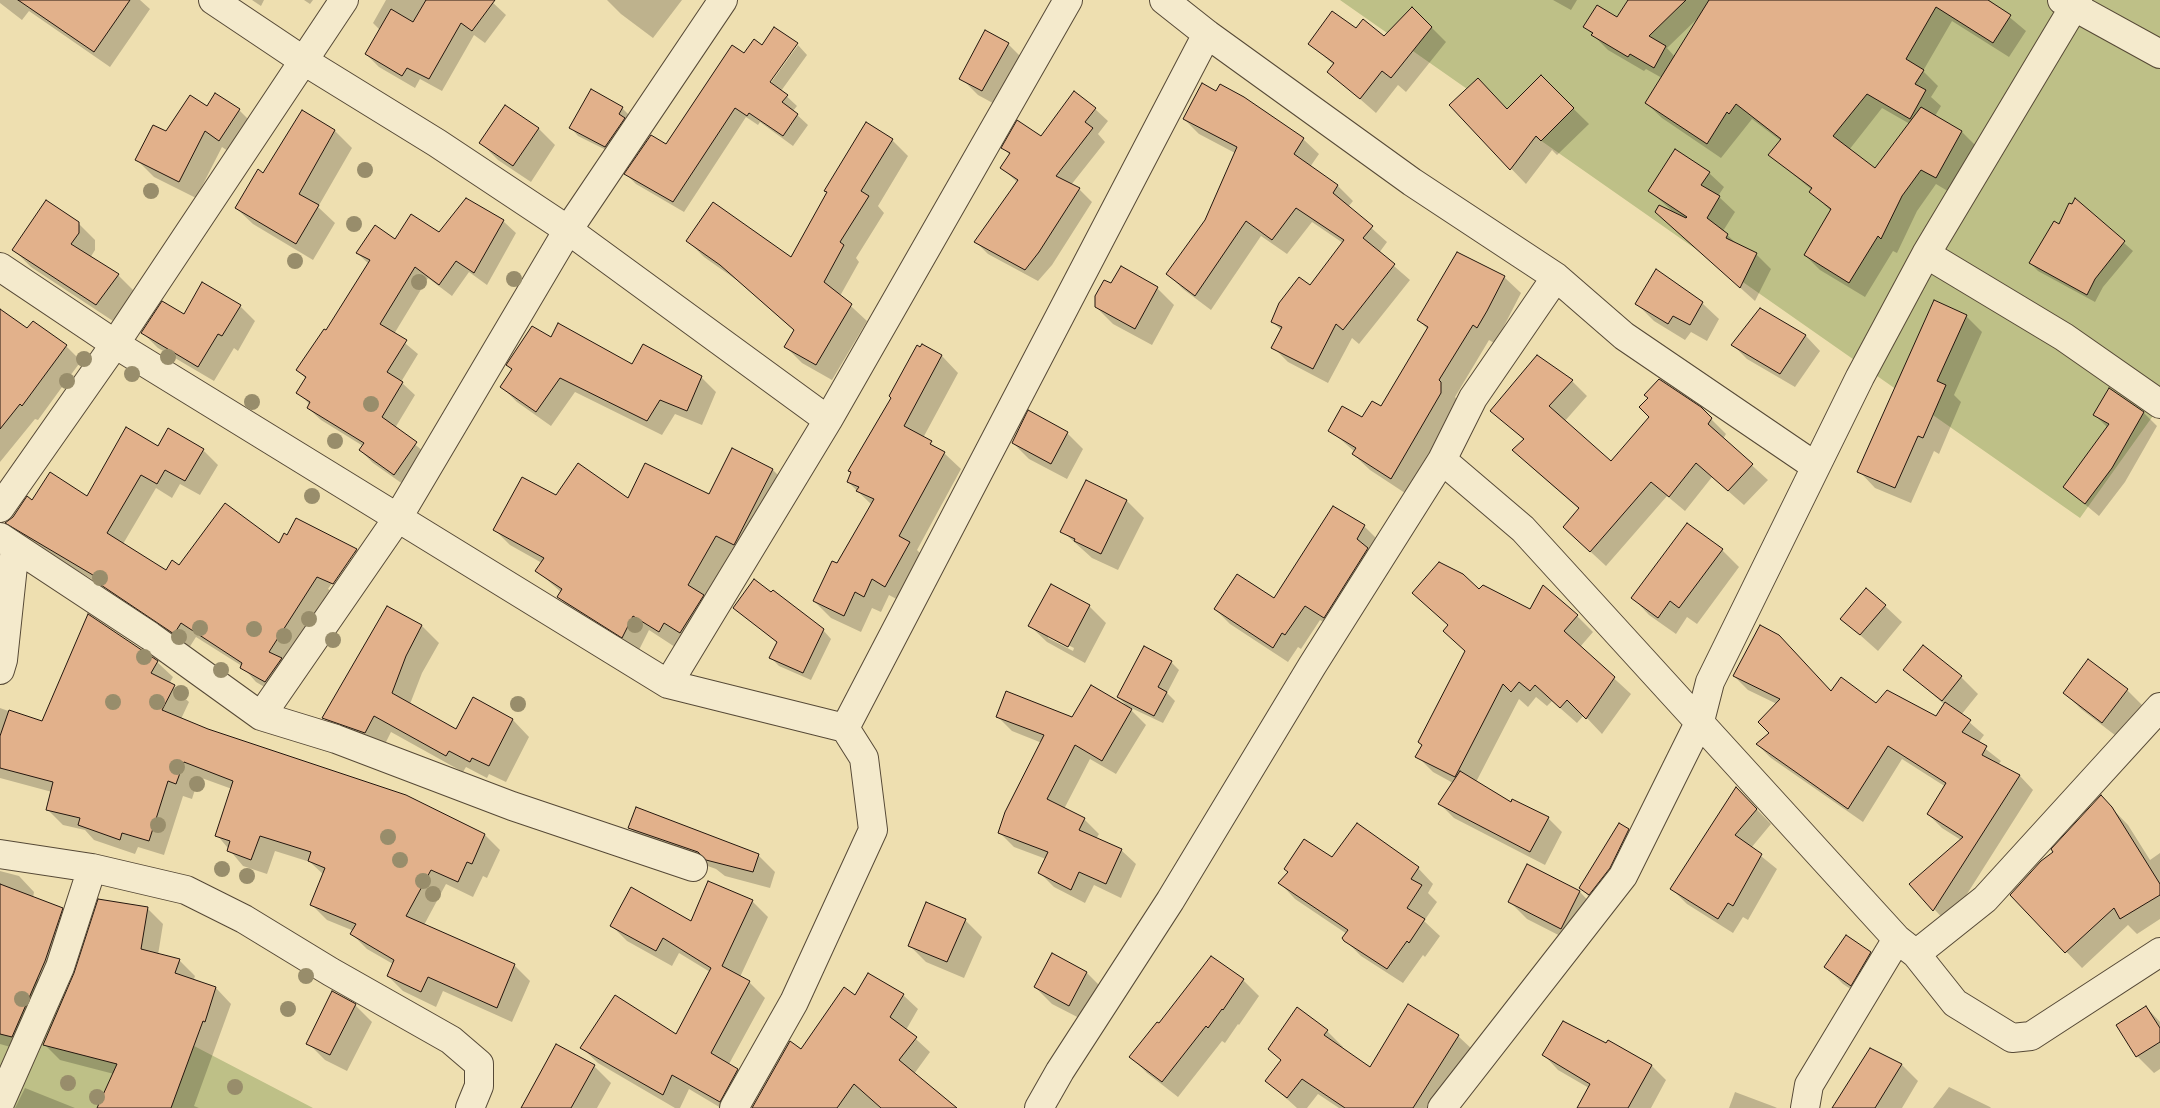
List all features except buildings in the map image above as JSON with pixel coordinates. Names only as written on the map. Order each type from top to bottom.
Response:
[{"type":"street","points":[[213,0],[304,61],[437,143],[568,230],[828,420]]},
{"type":"street","points":[[0,508],[115,344],[344,0]]},
{"type":"street","points":[[261,716],[397,519],[568,230],[723,0]]},
{"type":"street","points":[[668,684],[828,420],[1068,0]]},
{"type":"street","points":[[1164,0],[1207,34],[1412,182],[1556,277],[1624,336],[1815,466]]},
{"type":"street","points":[[1442,1108],[1623,876],[1700,721],[1710,682],[1815,466],[1926,254],[2072,3],[2160,54]]},
{"type":"street","points":[[845,728],[1207,34]]},
{"type":"street","points":[[1926,254],[2064,337],[2160,404]]},
{"type":"street","points":[[0,268],[115,344],[668,684],[845,728],[864,758],[873,830],[794,1002],[734,1108]]},
{"type":"street","points":[[1039,1108],[1060,1071],[1170,901],[1317,657],[1442,460],[1473,398],[1556,277]]},
{"type":"street","points":[[1442,460],[1523,529],[1906,947],[1955,1003],[2012,1038],[2031,1036],[2160,952]]},
{"type":"street","points":[[8,542],[150,636],[261,716],[336,739],[512,806],[692,867]]},
{"type":"street","points":[[0,670],[3,660],[8,542]]},
{"type":"street","points":[[1805,1108],[1809,1085],[1906,947],[1985,899],[2160,708]]},
{"type":"street","points":[[0,854],[92,868],[186,890],[244,919],[331,972],[451,1040],[480,1064],[479,1086],[470,1108]]},
{"type":"street","points":[[0,1103],[60,967],[92,868]]},
{"type":"green space","points":[[1340,0],[2160,0],[2160,406],[2080,518]]},
{"type":"green space","points":[[0,963],[173,1035],[313,1108],[0,1108]]}]
